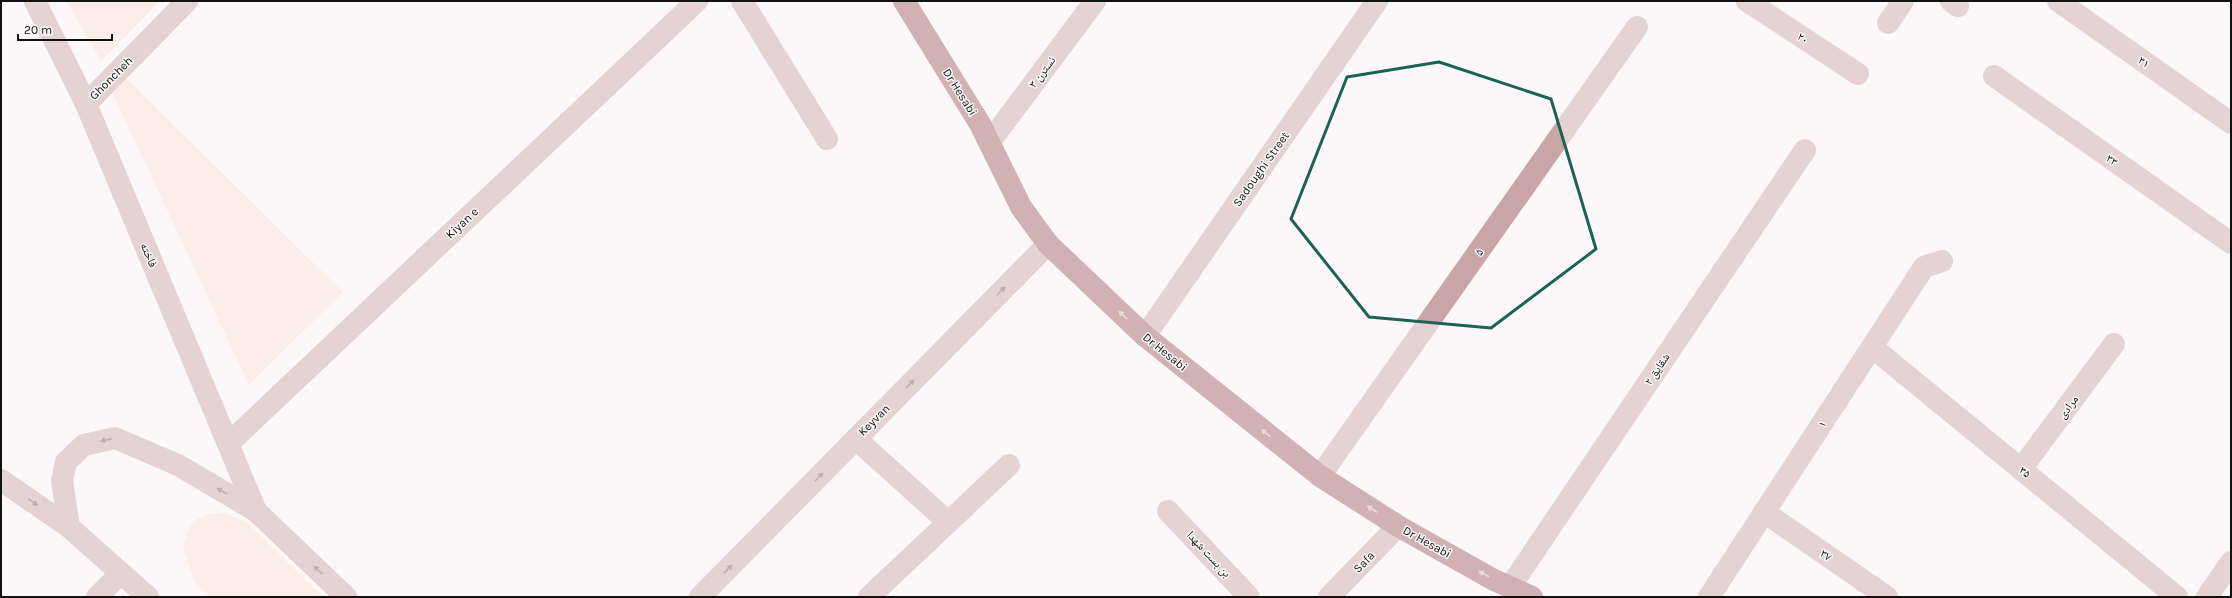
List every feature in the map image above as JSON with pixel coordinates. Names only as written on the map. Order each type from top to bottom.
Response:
[{"type":"main road","name":"Dr Hesabi","points":[[904,1],[980,124],[1021,207],[1048,244],[1145,336],[1320,476],[1398,526],[1510,587],[1532,597]]},
{"type":"street","name":"فاخته","points":[[35,1],[86,104],[256,511]]},
{"type":"street","name":"Ghoncheh","points":[[86,104],[187,1]]},
{"type":"street","name":"Kiyan e","points":[[228,444],[697,1]]},
{"type":"street","points":[[742,1],[827,139]]},
{"type":"street","name":"نسترن ۳","points":[[989,143],[1095,1]]},
{"type":"street","name":"Sadoughi Street","points":[[1145,336],[1377,1]]},
{"type":"street","name":"۲۰","points":[[1747,1],[1858,74]]},
{"type":"street","points":[[1888,23],[1902,1]]},
{"type":"street","name":"۳۱","points":[[2058,1],[2231,123]]},
{"type":"street","name":"۵","points":[[1320,476],[1637,27]]},
{"type":"street","name":"۳۳","points":[[1994,76],[2231,243]]},
{"type":"street","name":"شقایق ۲","points":[[1510,587],[1805,150]]},
{"type":"street","name":"Keyvan","points":[[700,597],[1048,244]]},
{"type":"street","name":"۱","points":[[1709,597],[1924,267],[1942,260]]},
{"type":"street","name":"مرادی","points":[[2021,469],[2114,344]]},
{"type":"street","name":"۳۵","points":[[1872,347],[2177,597]]},
{"type":"street","points":[[69,527],[62,481],[66,462],[84,444],[115,438],[178,465],[256,511],[346,597]]},
{"type":"street","points":[[856,439],[948,522]]},
{"type":"street","points":[[869,597],[1009,465]]},
{"type":"street","points":[[1,480],[69,527],[148,597]]},
{"type":"street","name":"بن بست شهدا","points":[[1168,511],[1249,597]]},
{"type":"street","name":"۳۷","points":[[1764,512],[1887,597]]},
{"type":"street","name":"Safa","points":[[1329,597],[1398,526]]},
{"type":"street","points":[[2206,597],[2231,562]]},
{"type":"street","points":[[97,597],[121,573]]},
{"type":"highlighted area","points":[[1439,62],[1551,99],[1596,249],[1491,328],[1369,317],[1291,219],[1347,77]]},
{"type":"shaded area","points":[[66,1],[160,1],[101,61]]},
{"type":"shaded area","points":[[125,77],[343,292],[249,385],[111,90]]},
{"type":"shaded area","points":[[225,513],[248,523],[323,597],[210,597],[194,581],[183,547],[192,522],[206,514]]}]
